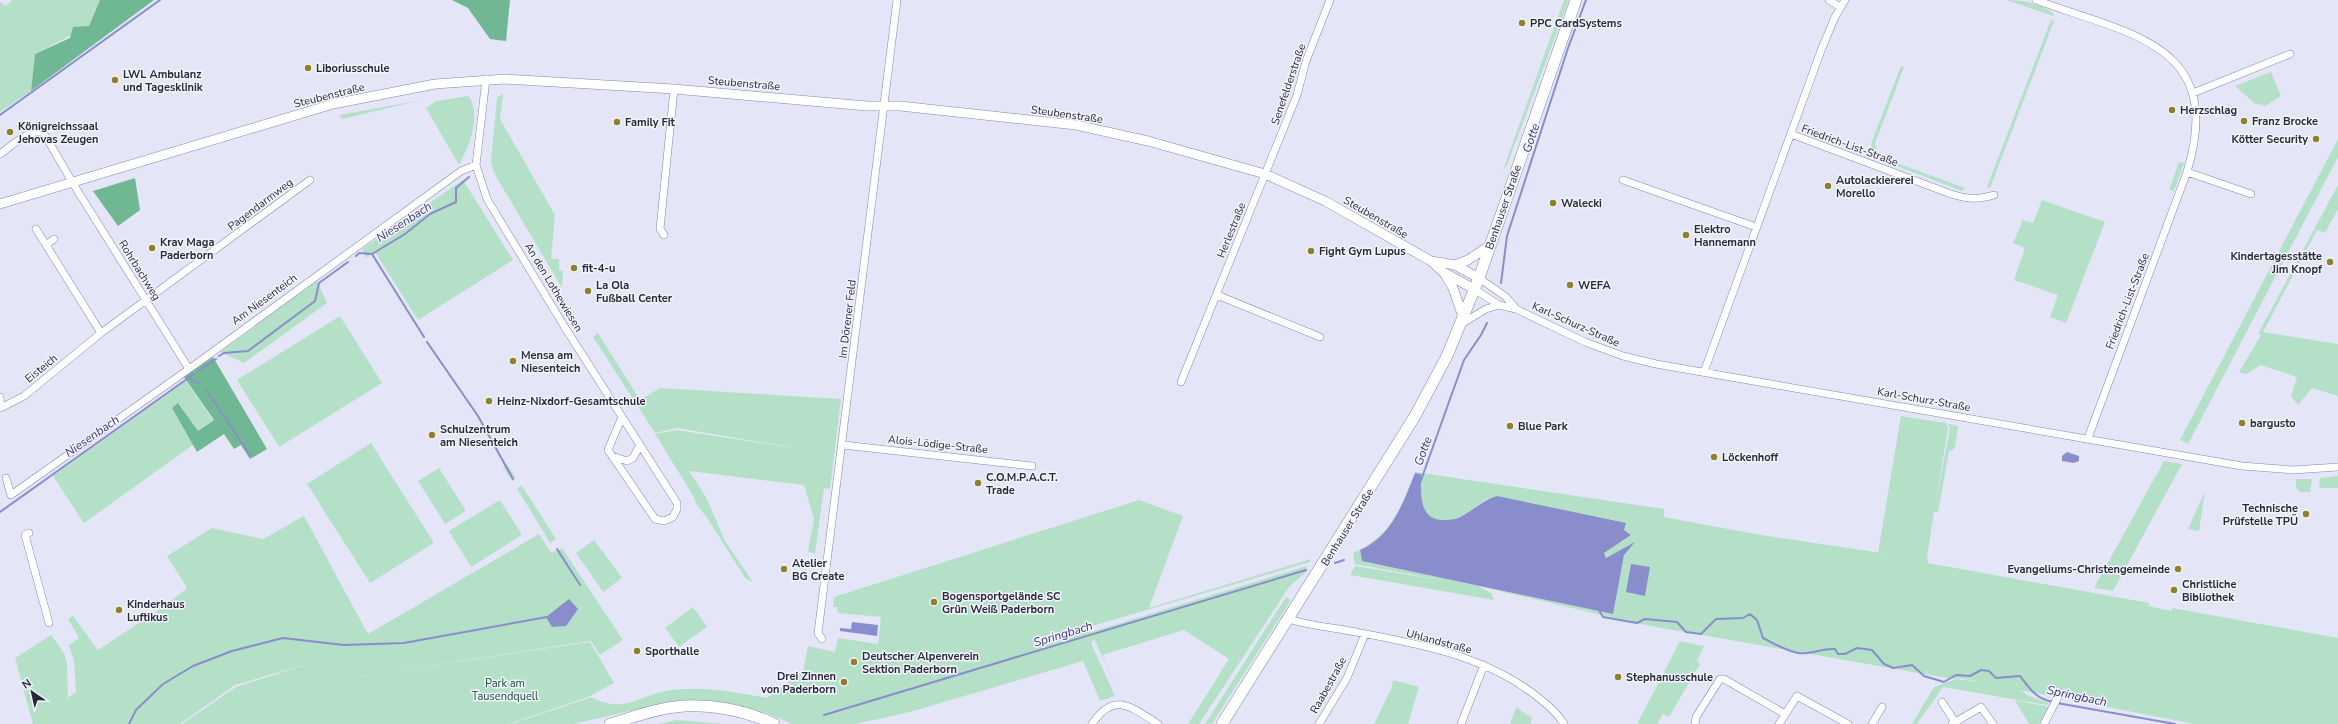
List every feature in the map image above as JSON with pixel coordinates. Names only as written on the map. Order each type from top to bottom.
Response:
[{"type":"main road","name":"Benhauser Straße","points":[[1222,724],[1289,620],[1430,391],[1462,321],[1474,289],[1576,0]]},
{"type":"main road","points":[[610,724],[675,707],[710,706],[738,712],[774,724]]},
{"type":"street","name":"Im Dörener Feld","points":[[822,639],[818,632],[897,0]]},
{"type":"street","name":"Senefelderstraße","points":[[1265,174],[1297,95],[1306,61],[1330,0]]},
{"type":"street","points":[[1829,0],[1840,6]]},
{"type":"street","name":"Friedrich-List-Straße","points":[[1704,372],[1824,42],[1840,6],[1845,0]]},
{"type":"street","name":"Friedrich-List-Straße","points":[[2036,0],[2148,40],[2170,57],[2194,93],[2197,124],[2187,172],[2088,438]]},
{"type":"street","points":[[2194,93],[2290,54]]},
{"type":"street","name":"Steubenstraße","points":[[0,204],[333,104],[435,84],[486,79],[674,89],[884,106],[1076,125],[1148,141],[1265,174],[1325,201],[1431,261],[1443,272],[1474,289]]},
{"type":"street","points":[[476,164],[486,79]]},
{"type":"street","points":[[664,235],[660,229],[674,89]]},
{"type":"street","name":"Rohrbachweg","points":[[0,154],[30,133],[37,131],[43,132],[73,183],[189,369]]},
{"type":"street","name":"Friedrich-List-Straße","points":[[1791,134],[1964,198],[1981,199],[1994,195]]},
{"type":"street","name":"Am Niesenteich","points":[[6,478],[11,494],[189,369],[461,171],[476,164]]},
{"type":"street","name":"An den Lothewiesen","points":[[476,164],[487,199],[677,503],[678,509],[673,517],[664,521],[655,519],[611,455]]},
{"type":"street","points":[[2187,172],[2251,194]]},
{"type":"street","name":"Herlestraße","points":[[1181,382],[1265,174]]},
{"type":"street","name":"Pagendarmweg","points":[[146,300],[165,288],[310,180]]},
{"type":"street","points":[[1623,180],[1756,227]]},
{"type":"street","points":[[36,229],[101,333]]},
{"type":"street","points":[[46,245],[54,239]]},
{"type":"street","points":[[1455,265],[1468,260],[1489,246]]},
{"type":"street","name":"Steubenstraße","points":[[1431,261],[1455,265],[1478,278]]},
{"type":"street","points":[[1443,272],[1455,291],[1462,321],[1482,311],[1499,305]]},
{"type":"street","name":"Karl-Schurz-Straße","points":[[1478,278],[1506,297],[1516,309]]},
{"type":"street","name":"Karl-Schurz-Straße","points":[[1474,289],[1499,305],[1516,309],[1603,350],[1641,360],[2242,466],[2293,470],[2338,467]]},
{"type":"street","points":[[1217,295],[1320,337]]},
{"type":"street","name":"Eisteich","points":[[0,396],[1,408],[24,396],[101,333],[146,300]]},
{"type":"street","points":[[622,417],[608,450],[611,455],[627,461],[633,458],[640,445]]},
{"type":"street","name":"Alois-Lödige-Straße","points":[[842,444],[1032,466]]},
{"type":"street","points":[[29,533],[25,535],[49,623]]},
{"type":"street","name":"Uhlandstraße","points":[[1289,620],[1365,634],[1433,649],[1484,665],[1500,672],[1528,690],[1549,706],[1564,724]]},
{"type":"street","name":"Raabestraße","points":[[1319,724],[1347,678],[1365,634]]},
{"type":"street","points":[[1462,724],[1484,665]]},
{"type":"street","points":[[1695,724],[1696,717],[1720,679],[1724,679],[1785,714]]},
{"type":"street","points":[[2044,724],[2060,693]]},
{"type":"street","points":[[1779,724],[1797,696],[1848,724]]},
{"type":"street","points":[[1942,702],[1954,723],[1982,707],[1993,724]]},
{"type":"street","points":[[1092,724],[1104,710],[1116,704],[1127,705],[1158,724]]},
{"type":"street","points":[[1872,724],[1882,707]]},
{"type":"green space","points":[[12,0],[100,0],[89,26],[35,54],[31,91],[0,112],[0,2],[6,6]]},
{"type":"green space","points":[[100,0],[154,0],[31,91],[35,54],[70,38],[73,27],[89,26]]},
{"type":"green space","points":[[452,0],[510,0],[506,41],[490,39],[468,8]]},
{"type":"green space","points":[[1564,0],[1569,0],[1507,165],[1503,170]]},
{"type":"green space","points":[[2007,0],[2032,3],[2054,14],[2053,16]]},
{"type":"green space","points":[[2051,20],[2054,21],[1990,188],[1987,187]]},
{"type":"green space","points":[[1901,66],[1904,67],[1875,143],[1878,156],[1965,188],[1962,191],[1874,157],[1871,144]]},
{"type":"green space","points":[[2271,72],[2281,96],[2265,106],[2254,103],[2235,86]]},
{"type":"green space","points":[[503,93],[500,119],[555,215],[551,259],[559,259],[559,270],[563,271],[562,288],[494,173],[491,161],[497,98]]},
{"type":"green space","points":[[469,96],[474,112],[473,130],[467,149],[459,165],[426,108],[436,101]]},
{"type":"green space","points":[[422,100],[342,119],[339,115]]},
{"type":"green space","points":[[2338,139],[2338,157],[2188,444],[2180,440]]},
{"type":"green space","points":[[2179,162],[2184,163],[2174,191],[2169,190]]},
{"type":"green space","points":[[135,178],[140,210],[118,226],[93,191]]},
{"type":"green space","points":[[463,180],[513,260],[418,320],[375,252],[366,258],[362,249]]},
{"type":"green space","points":[[2338,185],[2338,209],[2325,233],[2317,230],[2263,332],[2338,344],[2338,396],[2312,388],[2298,405],[2291,396],[2297,377],[2261,365],[2246,374],[2239,372],[2261,335],[2258,334]]},
{"type":"green space","points":[[2042,200],[2105,222],[2066,323],[2050,317],[2058,295],[2014,280],[2025,248],[2013,243],[2023,220],[2033,223]]},
{"type":"green space","points":[[317,281],[327,303],[244,363],[220,352]]},
{"type":"green space","points":[[340,316],[382,383],[279,447],[237,380]]},
{"type":"green space","points":[[598,333],[640,400],[660,388],[841,399],[830,489],[824,488],[815,554],[808,551],[814,519],[804,485],[689,471],[706,497],[725,541],[753,582],[745,578],[708,519],[696,504],[694,497],[655,434],[677,430],[806,450],[677,428],[655,433],[593,337]]},
{"type":"green space","points":[[213,357],[267,449],[250,459],[241,445],[234,449],[224,434],[197,452],[172,408],[178,403],[198,431],[214,420],[184,377]]},
{"type":"green space","points":[[186,381],[213,420],[198,431],[178,403],[172,408],[193,445],[84,523],[53,476]]},
{"type":"green space","points":[[1901,416],[1946,423],[1948,428],[1936,502],[1950,428],[1947,423],[1958,426],[1955,448],[1949,452],[1938,512],[1934,512],[1927,558],[1928,563],[2149,603],[2149,606],[2171,611],[2172,608],[2338,638],[2338,724],[2194,724],[2020,690],[2031,697],[2049,703],[2047,705],[1943,687],[1917,724],[1912,724],[1934,687],[1957,679],[1986,683],[1959,678],[1953,679],[1645,625],[1478,586],[1491,593],[1494,600],[1350,575],[1355,566],[1452,582],[1355,564],[1353,553],[1383,533],[1371,544],[1360,550],[1362,561],[1613,614],[1624,555],[1634,543],[1606,558],[1604,553],[1631,535],[1624,530],[1626,524],[1487,499],[1457,518],[1448,521],[1440,521],[1432,518],[1425,512],[1422,503],[1421,474],[1415,473],[1401,507],[1389,526],[1399,509],[1415,472],[1664,509],[1664,517],[1755,534],[1878,553]]},
{"type":"green space","points":[[371,443],[434,543],[370,583],[307,484]]},
{"type":"green space","points":[[2164,461],[2182,464],[2113,591],[2094,588]]},
{"type":"green space","points":[[507,464],[516,478],[512,481],[503,467]]},
{"type":"green space","points":[[439,468],[466,511],[445,524],[418,481]]},
{"type":"green space","points":[[2338,476],[2338,488],[2319,488],[2320,478]]},
{"type":"green space","points":[[2296,479],[2312,479],[2310,492],[2300,492],[2296,488]]},
{"type":"green space","points":[[521,486],[556,539],[550,543],[517,488]]},
{"type":"green space","points":[[2205,491],[2199,531],[2188,529]]},
{"type":"green space","points":[[500,500],[522,535],[471,567],[449,531]]},
{"type":"green space","points":[[1139,500],[1183,516],[1149,608],[1311,559],[1310,562],[1089,627],[1091,632],[1307,566],[1306,572],[1289,587],[1199,724],[1188,724],[1229,659],[1184,630],[1102,655],[1119,694],[1094,639],[1091,643],[1115,696],[1100,701],[1083,661],[910,712],[856,724],[792,724],[764,712],[739,706],[711,701],[674,701],[573,724],[511,724],[592,697],[604,702],[624,704],[661,692],[685,689],[708,689],[767,698],[803,671],[808,646],[835,652],[838,638],[878,644],[881,617],[838,613],[837,607],[833,607],[834,597]]},
{"type":"green space","name":"Park am Tausendquell","points":[[304,516],[368,634],[539,534],[551,553],[562,548],[623,640],[600,655],[591,641],[325,681],[590,642],[614,683],[588,697],[509,724],[182,724],[236,687],[314,662],[235,685],[180,724],[33,724],[15,658],[51,635],[64,653],[67,663],[68,698],[76,692],[74,661],[69,645],[79,638],[68,619],[73,616],[98,650],[166,605],[187,588],[167,556],[212,528],[263,539]]},
{"type":"green space","points":[[594,540],[622,578],[603,592],[576,553]]},
{"type":"green space","points":[[1286,597],[1291,600],[1212,724],[1205,724]]},
{"type":"green space","points":[[693,607],[707,627],[679,647],[665,628]]},
{"type":"green space","points":[[1680,641],[1704,646],[1697,660],[1700,664],[1669,717],[1663,714],[1657,724],[1637,724]]},
{"type":"green space","points":[[1393,680],[1419,687],[1408,724],[1374,724],[1391,689]]},
{"type":"green space","points":[[2015,701],[2049,707],[2039,724],[2029,724]]},
{"type":"green space","points":[[1516,707],[1532,718],[1530,724],[1510,724]]},
{"type":"green space","points":[[676,720],[725,724],[659,724]]},
{"type":"water","points":[[2067,452],[2079,456],[2079,461],[2074,463],[2062,461],[2062,456]]},
{"type":"water","points":[[1415,473],[1421,474],[1421,495],[1422,503],[1425,509],[1428,514],[1441,520],[1452,520],[1459,517],[1487,500],[1497,496],[1626,523],[1624,530],[1631,535],[1604,553],[1606,558],[1635,542],[1624,555],[1613,614],[1362,561],[1360,550],[1371,544],[1380,536],[1395,518]]},
{"type":"water","points":[[1631,564],[1650,567],[1645,596],[1626,592]]},
{"type":"water","points":[[569,599],[578,609],[566,626],[552,627],[546,617]]},
{"type":"water","points":[[852,622],[878,625],[877,636],[840,631],[840,628],[851,629]]},
{"type":"waterway","points":[[0,115],[160,0]]},
{"type":"waterway","name":"Gotte","points":[[1501,283],[1507,236],[1568,48],[1586,0]]},
{"type":"waterway","name":"Niesenbach","points":[[356,256],[359,253],[372,254],[405,234],[430,214],[456,202],[456,188],[469,177]]},
{"type":"waterway","points":[[372,254],[424,337]]},
{"type":"waterway","name":"Niesenbach","points":[[219,356],[224,353],[248,351],[315,301],[319,283],[348,262]]},
{"type":"waterway","name":"Gotte","points":[[1420,483],[1464,360],[1481,335],[1487,323]]},
{"type":"waterway","points":[[427,342],[478,416],[513,479]]},
{"type":"waterway","name":"Niesenbach","points":[[198,371],[216,359]]},
{"type":"waterway","name":"Niesenbach","points":[[0,512],[194,374]]},
{"type":"waterway","points":[[189,378],[198,383]]},
{"type":"waterway","points":[[206,390],[250,455]]},
{"type":"waterway","points":[[557,549],[580,585]]},
{"type":"waterway","name":"Springbach","points":[[1335,563],[1344,560]]},
{"type":"waterway","name":"Springbach","points":[[824,715],[1306,570]]},
{"type":"waterway","name":"Springbach","points":[[1599,610],[1603,617],[1637,623],[1645,619],[1677,622],[1686,632],[1701,634],[1716,619],[1743,618],[1750,614],[1757,620],[1763,638],[1789,651],[1807,653],[1825,649],[1835,649],[1838,654],[1845,654],[1857,648],[1872,650],[1884,664],[1893,668],[1912,665],[1924,676],[1944,682],[1956,675],[1970,676],[1981,670],[1989,671],[1996,678],[2020,676],[2030,689],[2038,696],[2047,701],[2053,702]]},
{"type":"waterway","points":[[129,724],[136,710],[163,684],[193,666],[232,651],[283,638],[344,645],[404,643],[547,617]]},
{"type":"waterway","name":"Springbach","points":[[2057,703],[2175,724]]},
{"type":"place","name":"PPC CardSystems","points":[[1522,23]]},
{"type":"place","name":"Liboriusschule","points":[[308,68]]},
{"type":"place","name":"LWL Ambulanz und Tagesklinik","points":[[115,80]]},
{"type":"place","name":"Herzschlag","points":[[2172,110]]},
{"type":"place","name":"Franz Brocke","points":[[2244,121]]},
{"type":"place","name":"Family Fit","points":[[617,122]]},
{"type":"place","name":"Königreichssaal Jehovas Zeugen","points":[[10,132]]},
{"type":"place","name":"Kötter Security","points":[[2316,139]]},
{"type":"place","name":"Autolackiererei Morello","points":[[1828,186]]},
{"type":"place","name":"Walecki","points":[[1553,203]]},
{"type":"place","name":"Elektro Hannemann","points":[[1686,235]]},
{"type":"place","name":"Krav Maga Paderborn","points":[[152,248]]},
{"type":"place","name":"Fight Gym Lupus","points":[[1311,251]]},
{"type":"place","name":"Kindertagesstätte Jim Knopf","points":[[2330,262]]},
{"type":"place","name":"fit-4-u","points":[[574,268]]},
{"type":"place","name":"WEFA","points":[[1570,285]]},
{"type":"place","name":"La Ola Fußball Center","points":[[588,291]]},
{"type":"place","name":"Mensa am Niesenteich","points":[[513,361]]},
{"type":"place","name":"Heinz-Nixdorf-Gesamtschule","points":[[489,401]]},
{"type":"place","name":"bargusto","points":[[2242,423]]},
{"type":"place","name":"Blue Park","points":[[1510,426]]},
{"type":"place","name":"Schulzentrum am Niesenteich","points":[[432,435]]},
{"type":"place","name":"Löckenhoff","points":[[1714,457]]},
{"type":"place","name":"C.O.M.P.A.C.T. Trade","points":[[978,483]]},
{"type":"place","name":"Technische Prüfstelle TPÜ","points":[[2306,514]]},
{"type":"place","name":"Atelier BG Create","points":[[784,569]]},
{"type":"place","name":"Evangeliums-Christengemeinde","points":[[2178,569]]},
{"type":"place","name":"Christliche Bibliothek","points":[[2174,590]]},
{"type":"place","name":"Bogensportgelände SC Grün Weiß Paderborn","points":[[934,602]]},
{"type":"place","name":"Kinderhaus Luftikus","points":[[119,610]]},
{"type":"place","name":"Sporthalle","points":[[637,651]]},
{"type":"place","name":"Deutscher Alpenverein Sektion Paderborn","points":[[854,662]]},
{"type":"place","name":"Stephanusschule","points":[[1618,677]]},
{"type":"place","name":"Drei Zinnen von Paderborn","points":[[844,682]]}]
